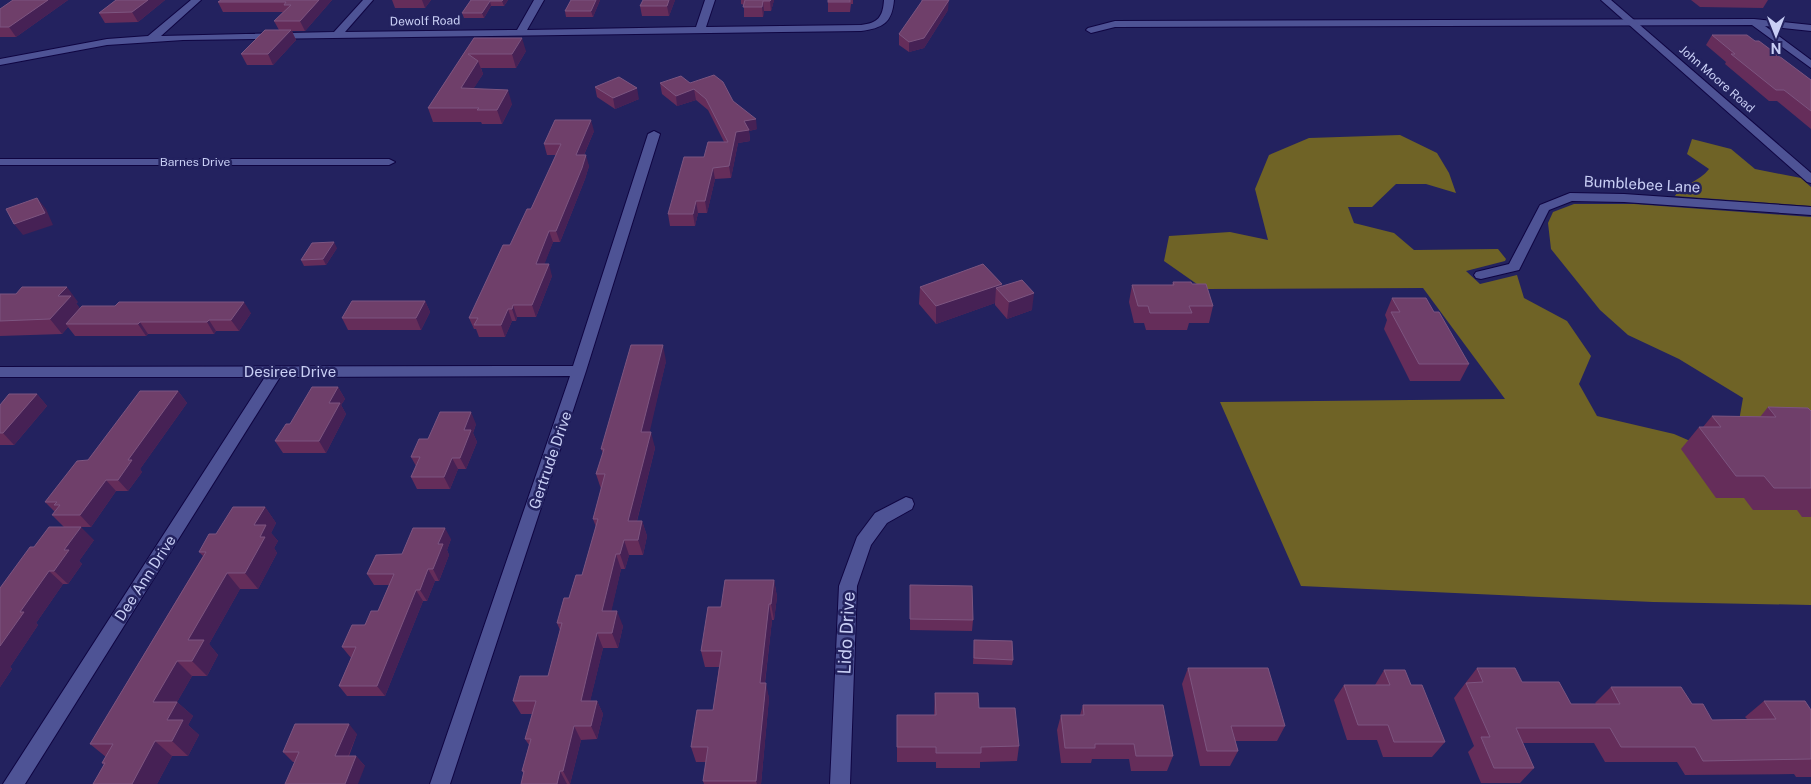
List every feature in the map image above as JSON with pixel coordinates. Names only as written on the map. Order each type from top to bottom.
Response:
[{"type":"street","points":[[151,39],[196,0]]},
{"type":"street","points":[[337,35],[368,0]]},
{"type":"street","points":[[520,33],[539,0]]},
{"type":"street","points":[[700,31],[710,0]]},
{"type":"street","name":"Dewolf Road","points":[[0,62],[107,42],[151,39],[852,29],[873,26],[884,20],[888,14],[889,0]]},
{"type":"street","name":"John Moore Road","points":[[1606,0],[1811,179]]},
{"type":"street","points":[[1091,30],[1115,24],[1631,22],[1754,22],[1811,28]]},
{"type":"street","points":[[1754,22],[1811,65]]},
{"type":"street","name":"Gertrude Drive","points":[[440,784],[579,371],[654,134]]},
{"type":"street","name":"Barnes Drive","points":[[0,162],[389,162]]},
{"type":"street","name":"Bumblebee Lane","points":[[1481,275],[1514,267],[1544,208],[1570,197],[1624,198],[1811,212]]},
{"type":"street","name":"Desiree Drive","points":[[0,372],[579,371]]},
{"type":"street","name":"Dee Ann Drive","points":[[13,784],[276,372]]},
{"type":"street","name":"Lido Drive","points":[[840,784],[848,586],[863,542],[881,518],[906,504]]},
{"type":"shaded area","points":[[1400,135],[1437,153],[1449,173],[1456,193],[1426,184],[1396,184],[1372,207],[1348,207],[1354,223],[1394,233],[1414,250],[1498,249],[1506,259],[1505,261],[1466,271],[1480,284],[1517,275],[1524,298],[1567,321],[1591,356],[1579,384],[1597,416],[1674,434],[1711,450],[1736,438],[1743,398],[1679,359],[1628,335],[1600,310],[1551,249],[1548,223],[1553,212],[1574,204],[1634,204],[1811,217],[1811,605],[1653,602],[1301,586],[1220,402],[1505,399],[1423,288],[1204,289],[1164,261],[1169,236],[1230,232],[1268,240],[1255,189],[1269,155],[1309,138]]},
{"type":"shaded area","points":[[1692,139],[1731,149],[1755,169],[1801,178],[1811,187],[1811,206],[1675,196],[1709,169],[1687,154]]},
{"type":"building","points":[[13,0],[48,0],[9,27],[0,27],[0,9]]},
{"type":"building","points":[[116,0],[148,0],[132,12],[99,13]]},
{"type":"building","points":[[221,0],[319,0],[300,21],[274,21],[291,5],[284,5],[286,2],[218,2]]},
{"type":"building","points":[[471,0],[503,0],[490,1],[482,13],[462,13]]},
{"type":"building","points":[[571,0],[596,0],[591,11],[565,11]]},
{"type":"building","points":[[643,0],[669,0],[667,6],[640,6]]},
{"type":"building","points":[[745,0],[771,0],[763,1],[762,7],[743,7]]},
{"type":"building","points":[[828,0],[850,0],[850,2],[828,2]]},
{"type":"building","points":[[922,0],[949,0],[924,38],[909,42],[899,34]]},
{"type":"building","points":[[265,30],[291,30],[268,54],[241,54]]},
{"type":"building","points":[[1712,35],[1747,35],[1755,41],[1759,41],[1811,80],[1811,111],[1784,90],[1776,90],[1731,54],[1735,54]]},
{"type":"building","points":[[474,38],[522,38],[512,54],[468,54],[478,61],[461,88],[508,90],[497,110],[428,108]]},
{"type":"building","points":[[714,75],[723,82],[733,101],[756,119],[744,121],[749,130],[736,132],[729,166],[713,168],[705,201],[696,201],[693,214],[668,214],[684,157],[704,157],[708,142],[728,142],[706,99],[694,89],[676,96],[660,83],[681,76],[690,83]]},
{"type":"building","points":[[619,77],[637,88],[613,98],[595,87]]},
{"type":"building","points":[[555,120],[591,120],[576,155],[586,155],[582,168],[556,231],[549,231],[536,264],[549,264],[532,305],[513,305],[512,309],[508,309],[501,325],[474,325],[478,318],[469,318],[503,245],[510,245],[527,209],[531,209],[561,144],[544,144]]},
{"type":"building","points":[[37,198],[45,213],[14,224],[6,209]]},
{"type":"building","points":[[334,242],[323,259],[301,260],[312,243]]},
{"type":"building","points":[[983,264],[1002,284],[936,306],[920,287]]},
{"type":"building","points":[[1022,280],[1034,293],[1009,302],[996,288]]},
{"type":"building","points":[[1173,282],[1206,284],[1213,306],[1189,306],[1192,313],[1150,313],[1148,306],[1138,306],[1132,285],[1174,285]]},
{"type":"building","points":[[22,287],[67,287],[58,296],[71,296],[50,319],[0,321],[0,294],[16,294]]},
{"type":"building","points":[[1392,298],[1426,298],[1434,312],[1439,312],[1469,364],[1419,364],[1391,312],[1400,312]]},
{"type":"building","points":[[352,301],[425,301],[416,318],[342,318]]},
{"type":"building","points":[[119,302],[244,302],[231,320],[140,322],[138,324],[66,324],[82,306],[115,306]]},
{"type":"building","points":[[631,345],[663,345],[641,432],[651,432],[628,521],[642,521],[638,540],[624,540],[620,554],[616,554],[602,611],[617,611],[612,633],[597,633],[581,701],[597,701],[591,726],[574,726],[563,771],[560,771],[557,784],[521,784],[524,771],[522,771],[531,739],[525,739],[536,701],[513,701],[520,676],[548,676],[562,623],[557,623],[564,598],[569,598],[576,575],[582,575],[598,519],[593,519],[605,474],[596,474],[604,449],[601,449]]},
{"type":"building","points":[[312,387],[338,387],[329,403],[340,403],[319,441],[275,441],[286,424],[290,424]]},
{"type":"building","points":[[140,391],[178,391],[128,460],[132,460],[118,480],[106,480],[80,515],[52,515],[60,505],[54,505],[57,502],[45,502],[77,461],[88,460]]},
{"type":"building","points":[[9,394],[37,394],[3,433],[0,433],[0,405]]},
{"type":"building","points":[[1768,407],[1808,408],[1811,411],[1811,488],[1774,488],[1764,476],[1736,476],[1699,427],[1721,427],[1712,416],[1776,417]]},
{"type":"building","points":[[440,412],[471,412],[464,430],[471,430],[460,458],[452,458],[444,477],[411,477],[420,457],[411,457],[419,439],[428,439]]},
{"type":"building","points":[[233,507],[265,507],[254,525],[266,525],[260,537],[265,537],[245,573],[227,573],[188,640],[204,640],[192,661],[177,661],[153,702],[177,702],[167,720],[183,720],[172,741],[155,741],[132,784],[93,784],[113,744],[90,744],[206,552],[199,552],[209,534],[216,534]]},
{"type":"building","points":[[49,527],[81,527],[64,550],[69,550],[54,571],[49,571],[20,612],[24,612],[0,646],[0,588],[30,547],[34,547]]},
{"type":"building","points":[[413,528],[445,528],[438,544],[443,544],[433,569],[428,569],[420,590],[416,590],[377,686],[339,686],[356,647],[342,647],[352,625],[365,625],[371,611],[378,611],[394,574],[367,574],[376,555],[402,554]]},
{"type":"building","points":[[725,580],[774,580],[771,604],[769,604],[760,683],[766,683],[756,781],[703,781],[708,747],[691,747],[697,710],[713,710],[722,651],[701,651],[708,607],[721,607]]},
{"type":"building","points":[[910,585],[972,586],[973,620],[910,619]]},
{"type":"building","points":[[974,640],[1012,641],[1013,660],[974,658]]},
{"type":"building","points":[[1188,668],[1268,668],[1285,726],[1231,726],[1238,751],[1207,751]]},
{"type":"building","points":[[1477,668],[1515,668],[1522,682],[1559,682],[1571,704],[1620,704],[1611,687],[1681,687],[1692,704],[1703,704],[1712,720],[1776,719],[1764,701],[1805,701],[1811,710],[1811,759],[1703,761],[1695,747],[1621,747],[1610,728],[1516,728],[1534,768],[1494,768],[1481,737],[1490,737],[1466,683],[1483,682]]},
{"type":"building","points":[[1384,670],[1405,670],[1411,685],[1422,685],[1445,742],[1394,742],[1388,725],[1358,725],[1344,685],[1390,685]]},
{"type":"building","points":[[935,693],[978,693],[979,708],[1015,708],[1019,746],[981,747],[981,753],[936,753],[936,747],[897,747],[897,715],[936,715]]},
{"type":"building","points":[[1083,705],[1163,705],[1173,756],[1136,756],[1134,744],[1095,744],[1095,748],[1065,748],[1061,715],[1084,715]]},
{"type":"building","points":[[295,724],[349,724],[335,756],[356,756],[345,784],[285,784],[299,752],[283,752]]}]
